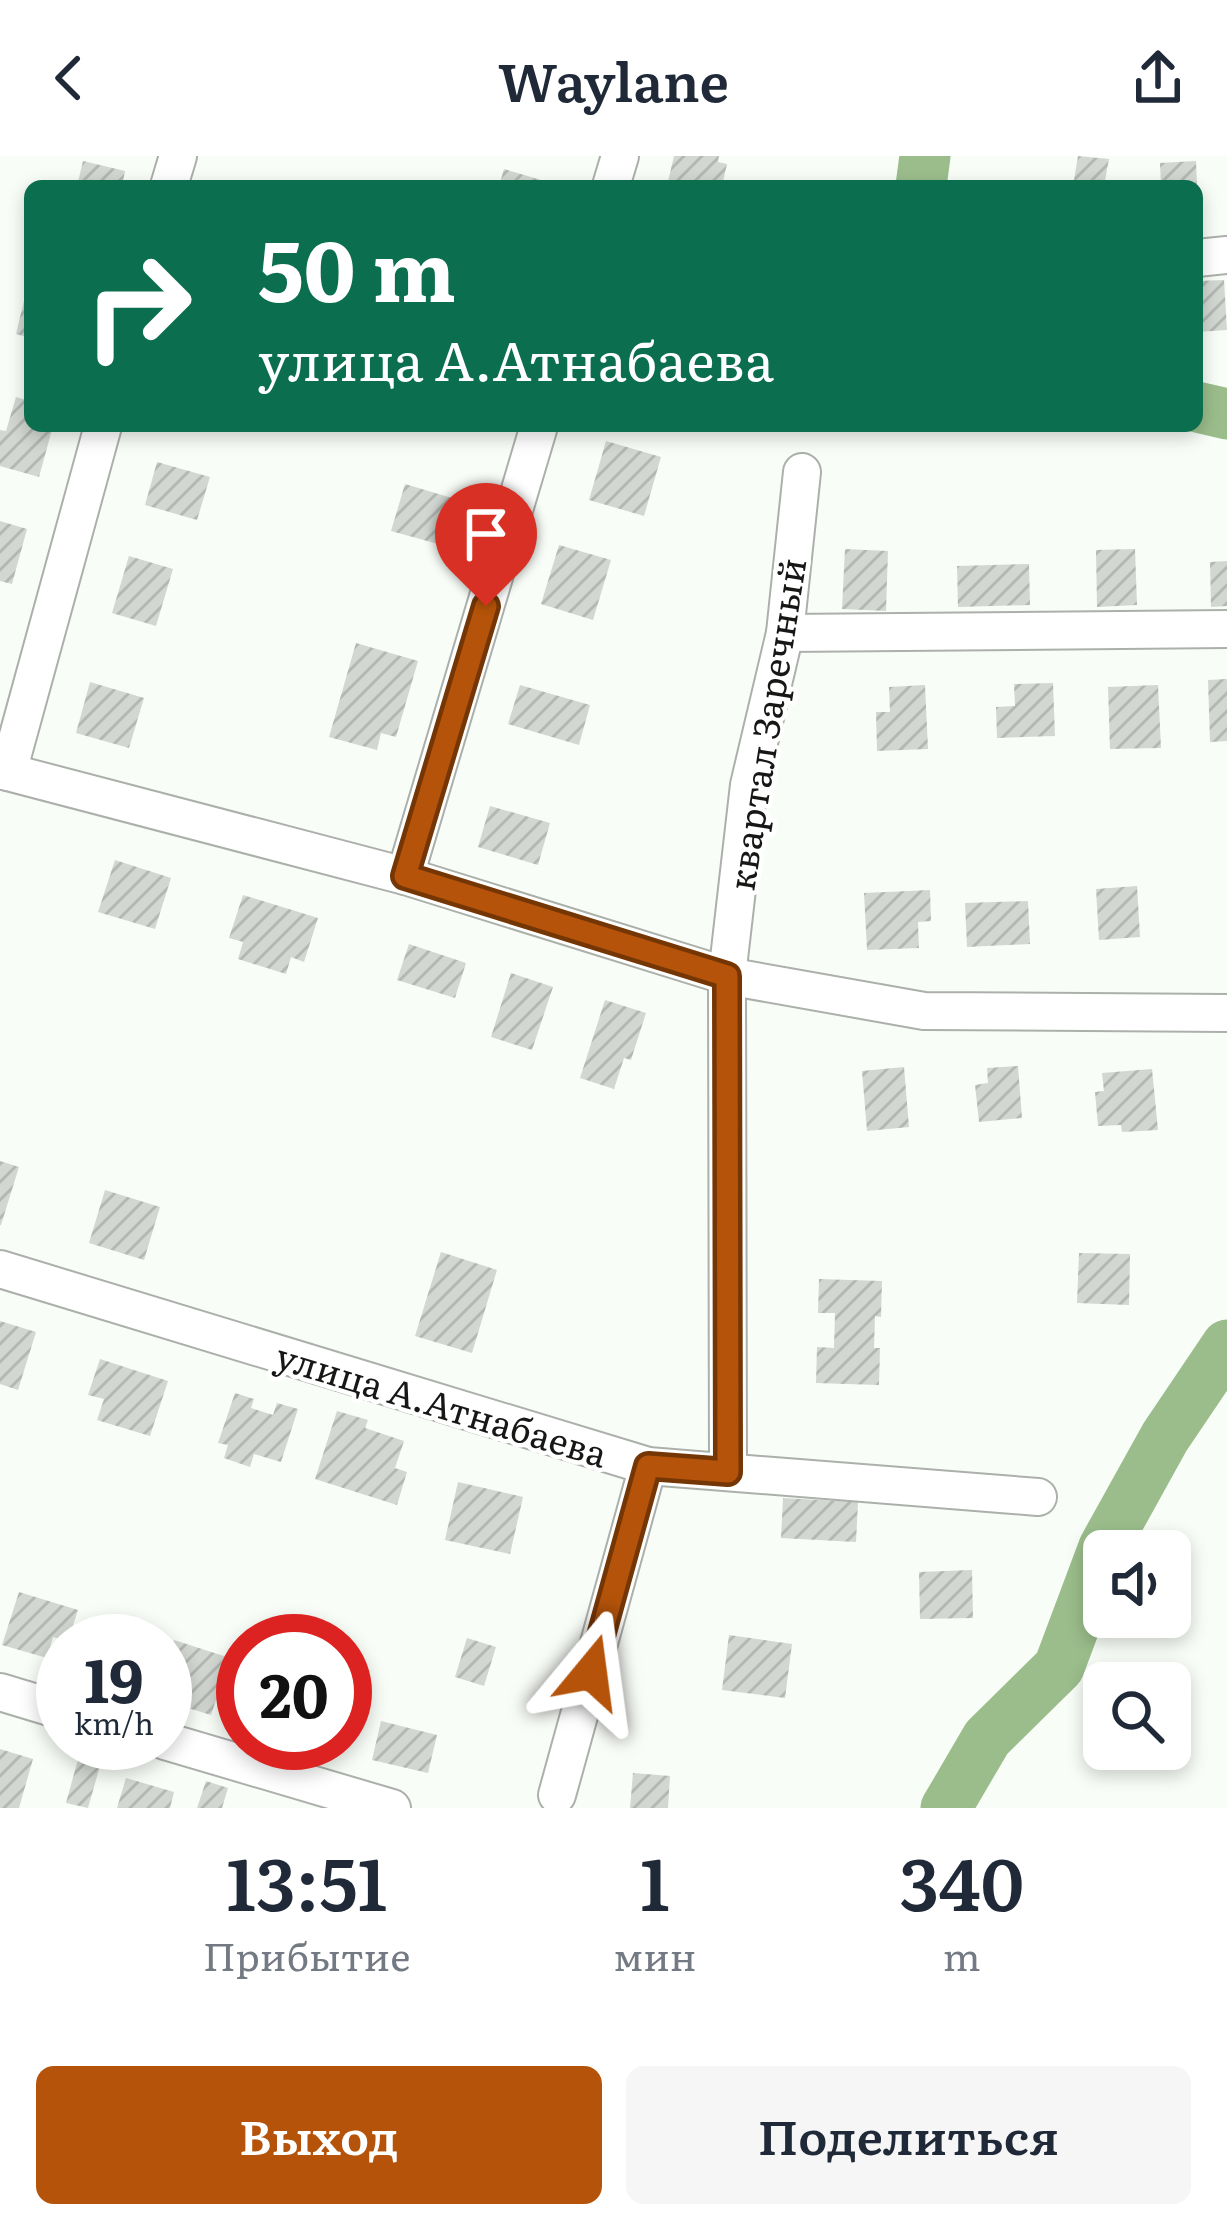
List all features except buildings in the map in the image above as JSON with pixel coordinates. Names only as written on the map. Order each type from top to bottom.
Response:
[{"type":"street","points":[[101,432],[4,771],[405,876],[727,976],[924,1011],[1227,1013]]},
{"type":"street","points":[[405,876],[537,432]]},
{"type":"street","name":"квартал Заречный","points":[[728,1472],[727,976],[749,785],[785,633],[802,472]]},
{"type":"street","points":[[785,633],[1227,629]]},
{"type":"street","name":"улица А.Атнабаева","points":[[0,1269],[648,1466],[1038,1497]]},
{"type":"street","points":[[557,1795],[648,1466]]},
{"type":"street","points":[[0,1692],[36,1703]]},
{"type":"street","points":[[192,1749],[392,1808]]},
{"type":"waterway","points":[[922,180],[925,156]]},
{"type":"waterway","points":[[1203,408],[1227,414]]},
{"type":"waterway","points":[[946,1808],[987,1738],[1059,1667],[1104,1547],[1165,1437],[1227,1345]]},
{"type":"route","points":[[486,606],[405,876],[727,976],[728,1472],[648,1466],[591,1672]]}]
